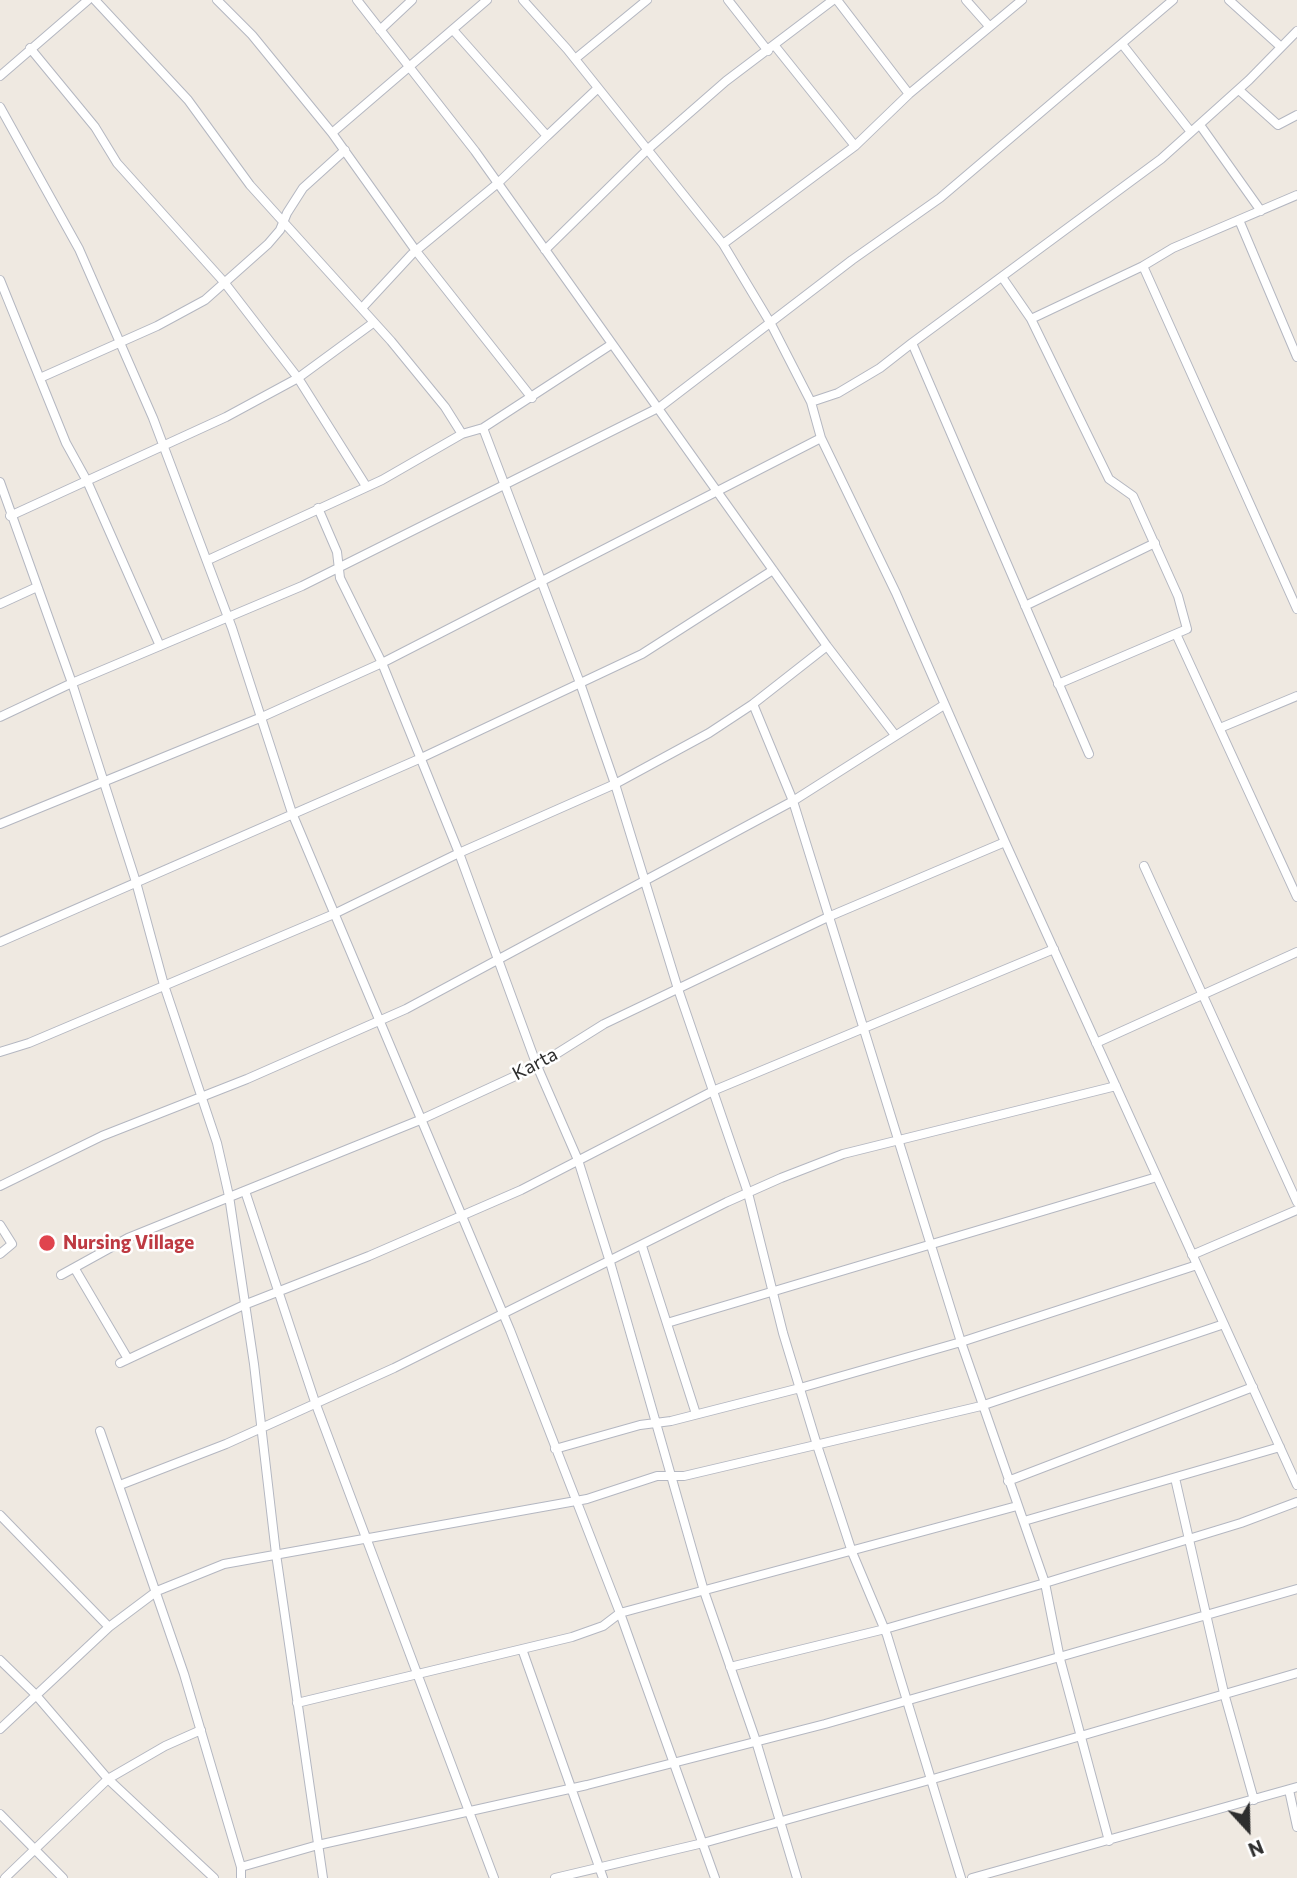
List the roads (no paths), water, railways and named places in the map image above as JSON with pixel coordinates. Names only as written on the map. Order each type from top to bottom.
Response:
[{"type":"street","points":[[0,76],[88,0]]},
{"type":"street","points":[[95,0],[188,100],[250,185],[362,308],[445,407],[462,434]]},
{"type":"street","points":[[217,0],[252,35],[332,133],[416,251],[532,398]]},
{"type":"street","points":[[357,0],[498,183],[660,407],[827,646],[895,735]]},
{"type":"street","points":[[380,30],[412,0]]},
{"type":"street","points":[[332,133],[487,0]]},
{"type":"street","points":[[523,0],[575,59],[723,244],[771,324],[811,402],[821,438],[896,593],[1005,842],[1192,1255],[1280,1447],[1293,1464],[1297,1485]]},
{"type":"street","points":[[575,59],[647,0]]},
{"type":"street","points":[[729,0],[855,146]]},
{"type":"street","points":[[545,250],[647,150],[726,81],[835,0],[909,94]]},
{"type":"street","points":[[966,0],[989,26]]},
{"type":"street","points":[[723,244],[855,146],[909,94],[1022,0]]},
{"type":"street","points":[[0,717],[340,566],[660,407],[852,260],[940,198],[1173,0]]},
{"type":"street","points":[[1229,0],[1281,47]]},
{"type":"street","points":[[454,31],[547,136]]},
{"type":"street","points":[[811,402],[838,393],[869,374],[1161,159],[1239,90],[1297,31]]},
{"type":"street","points":[[1122,44],[1191,132]]},
{"type":"street","points":[[30,48],[95,127],[125,173],[224,282],[298,378],[366,486]]},
{"type":"street","points":[[362,308],[416,251],[498,183],[598,88]]},
{"type":"street","points":[[1239,90],[1278,125],[1297,115]]},
{"type":"street","points":[[0,107],[79,249],[164,446],[229,617],[292,813],[503,1313],[574,1501],[620,1613],[671,1763],[715,1878]]},
{"type":"street","points":[[1200,125],[1261,211]]},
{"type":"street","points":[[40,378],[205,300],[268,244],[303,188],[345,150]]},
{"type":"street","points":[[1031,319],[1143,266],[1173,248],[1297,195]]},
{"type":"street","points":[[1239,220],[1297,357]]},
{"type":"street","points":[[1143,266],[1297,609]]},
{"type":"street","points":[[1002,277],[1031,319],[1109,479],[1133,496],[1178,596],[1187,629],[1177,636],[1058,684]]},
{"type":"street","points":[[0,280],[66,443],[87,481],[160,646]]},
{"type":"street","points":[[10,516],[164,446],[298,378],[373,323]]},
{"type":"street","points":[[912,343],[1089,754]]},
{"type":"street","points":[[208,560],[366,486],[462,434],[483,428],[612,344]]},
{"type":"street","points":[[483,428],[580,683],[647,881],[678,989],[748,1192],[771,1291],[817,1445],[852,1552],[885,1629],[905,1702],[933,1779],[961,1878]]},
{"type":"street","points":[[0,824],[262,717],[382,663],[821,438]]},
{"type":"street","points":[[0,482],[72,683],[136,883],[164,985],[217,1143],[229,1196],[276,1554],[323,1878]]},
{"type":"street","points":[[318,508],[337,552],[340,578],[382,663],[459,853],[537,1066],[578,1160],[704,1591],[756,1741],[797,1878]]},
{"type":"street","points":[[1024,606],[1155,543]]},
{"type":"street","points":[[0,942],[419,759],[642,654],[773,570]]},
{"type":"street","points":[[0,604],[37,587]]},
{"type":"street","points":[[1177,636],[1297,897]]},
{"type":"street","points":[[0,1052],[29,1043],[334,914],[459,853],[615,784],[709,733],[753,704],[827,646]]},
{"type":"street","points":[[1220,728],[1297,696]]},
{"type":"street","points":[[753,704],[793,801],[981,1406],[1045,1583],[1060,1659],[1109,1841]]},
{"type":"street","points":[[0,1186],[102,1136],[378,1021],[499,960],[793,801],[944,705]]},
{"type":"street","name":"Karta","points":[[61,1275],[128,1238],[420,1120],[537,1066],[604,1024],[828,917],[1005,842]]},
{"type":"street","points":[[1144,866],[1297,1202]]},
{"type":"street","points":[[75,1269],[124,1361],[244,1306],[279,1294],[460,1216],[715,1090],[1054,949]]},
{"type":"street","points":[[1096,1042],[1297,952]]},
{"type":"street","points":[[120,1486],[226,1444],[394,1368],[748,1192],[843,1154],[1116,1086]]},
{"type":"street","points":[[667,1323],[1157,1177]]},
{"type":"street","points":[[245,1191],[315,1402],[364,1538],[418,1673],[494,1878]]},
{"type":"street","points":[[1192,1255],[1297,1210]]},
{"type":"street","points":[[0,1225],[12,1244],[0,1254]]},
{"type":"street","points":[[642,1246],[696,1414]]},
{"type":"street","points":[[555,1450],[655,1422],[800,1388],[961,1342],[1197,1265]]},
{"type":"street","points":[[0,1729],[109,1627],[157,1591],[224,1564],[574,1501],[657,1476],[684,1476],[981,1406],[1224,1324]]},
{"type":"street","points":[[1007,1481],[1253,1387]]},
{"type":"street","points":[[100,1431],[157,1591],[201,1730],[241,1867],[241,1878]]},
{"type":"street","points":[[1024,1521],[1280,1447]]},
{"type":"street","points":[[1175,1478],[1224,1693],[1254,1800]]},
{"type":"street","points":[[730,1667],[885,1629],[1045,1583],[1189,1539],[1297,1502]]},
{"type":"street","points":[[297,1703],[522,1649],[603,1626],[620,1613],[1017,1506]]},
{"type":"street","points":[[0,1515],[109,1627]]},
{"type":"street","points":[[241,1867],[318,1845],[570,1789],[905,1702],[1297,1589]]},
{"type":"street","points":[[522,1649],[603,1878]]},
{"type":"street","points":[[0,1660],[36,1695],[108,1779],[214,1878]]},
{"type":"street","points":[[555,1878],[703,1843],[778,1819],[933,1779],[1080,1734],[1297,1673]]},
{"type":"street","points":[[5,1878],[108,1779],[164,1746],[201,1730]]},
{"type":"street","points":[[972,1878],[1293,1788],[1297,1827]]},
{"type":"street","points":[[0,1814],[63,1878]]},
{"type":"place","name":"Nursing Village","points":[[47,1243]]}]
